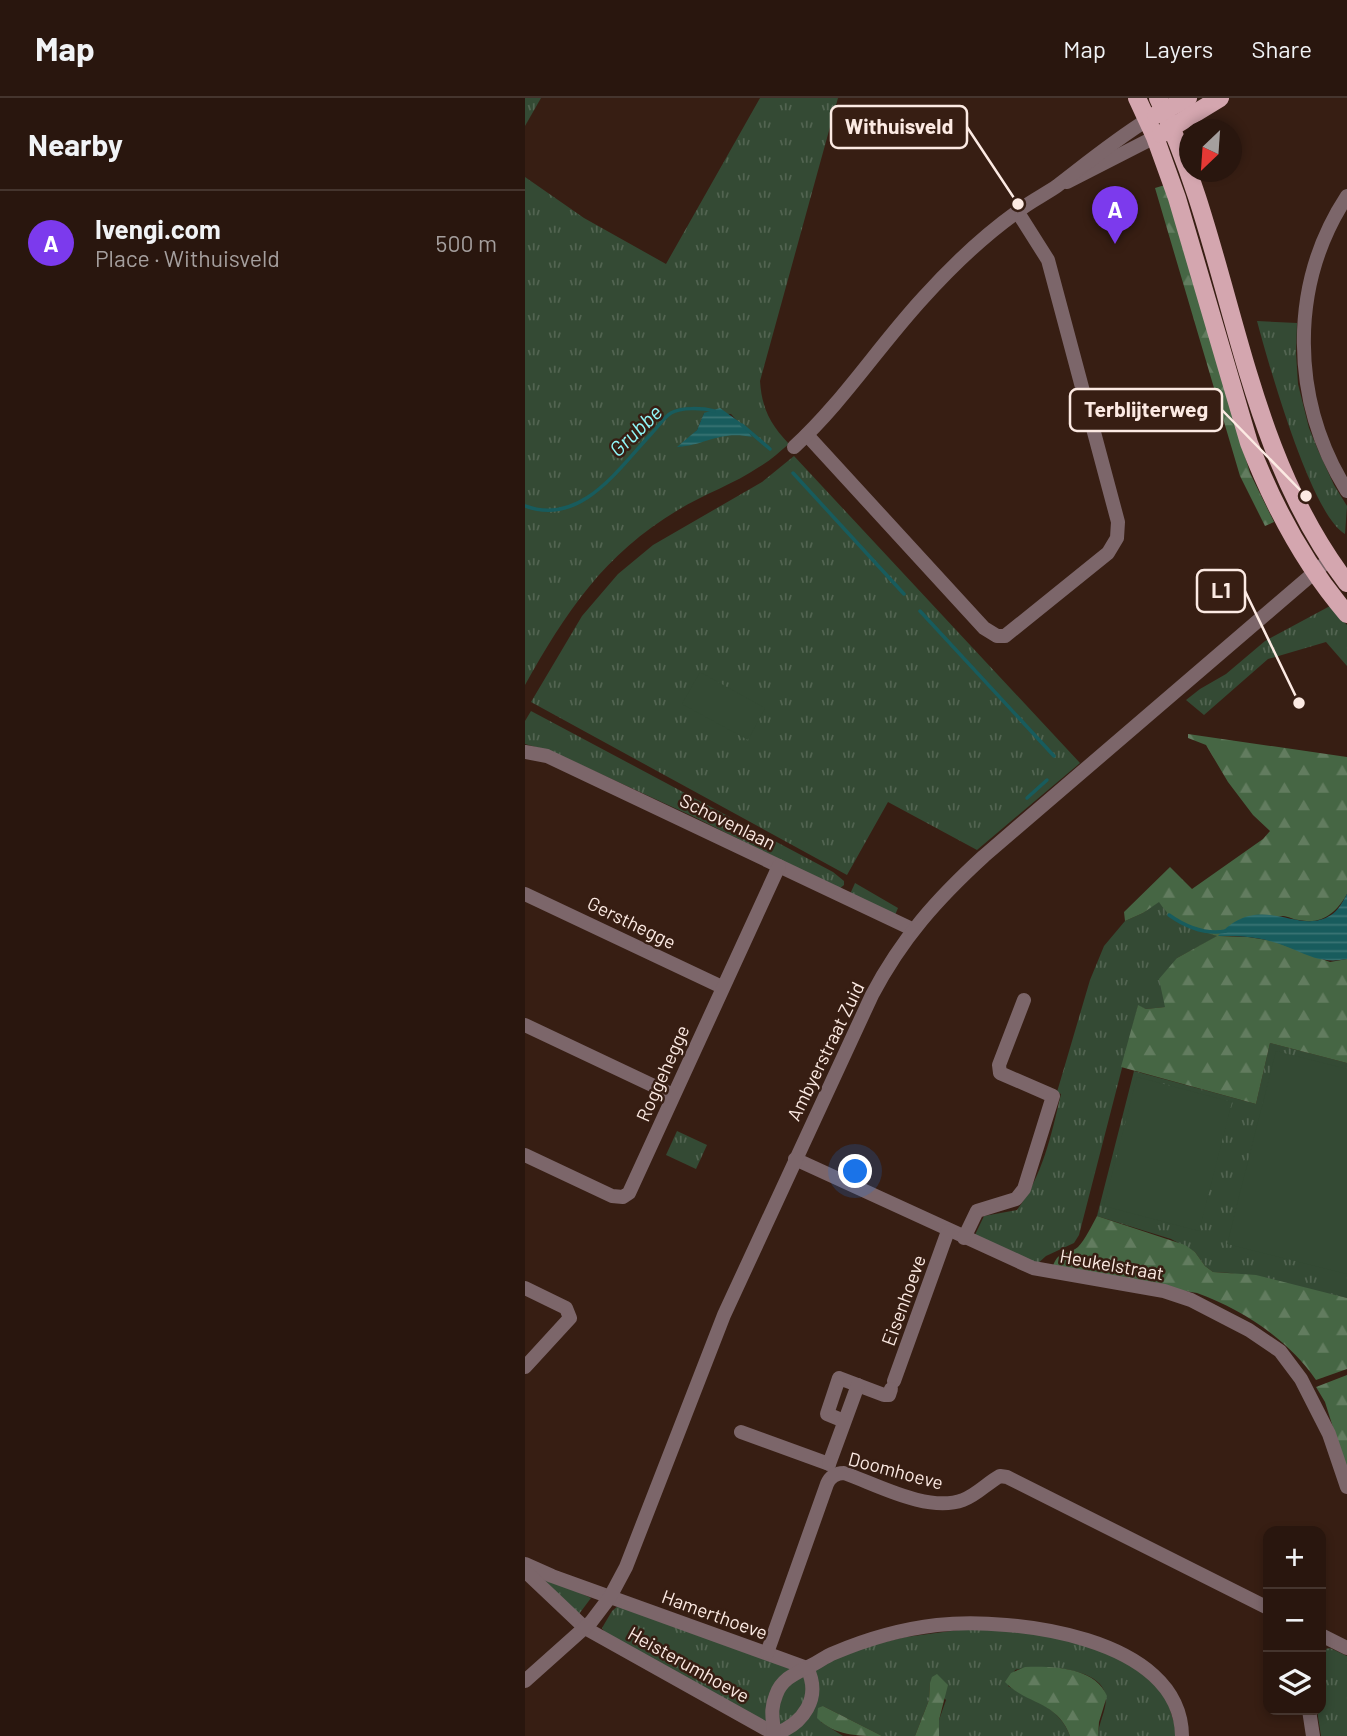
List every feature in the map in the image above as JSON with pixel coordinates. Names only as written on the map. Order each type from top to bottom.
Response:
[{"type":"main road","points":[[1137,98],[1155,137],[1177,198],[1249,443],[1282,519],[1315,573],[1347,614]]},
{"type":"main road","points":[[1147,120],[1161,104],[1188,98]]},
{"type":"main road","points":[[1155,137],[1220,98]]},
{"type":"main road","points":[[1161,104],[1205,220],[1249,382],[1267,435],[1297,502],[1347,583]]},
{"type":"street","points":[[794,447],[830,413],[930,290],[985,237],[1101,150],[1147,120]]},
{"type":"street","points":[[1056,186],[1083,176],[1155,137]]},
{"type":"street","points":[[1347,196],[1325,236],[1317,258],[1307,296],[1303,334],[1305,376],[1312,414],[1327,454],[1347,491]]},
{"type":"street","points":[[807,435],[984,628],[997,636],[1005,636],[1108,553],[1117,538],[1118,522],[1070,336],[1048,260],[1017,211]]},
{"type":"street","name":"Ambyerstraat Zuid","points":[[525,1681],[585,1628],[610,1597],[638,1539],[724,1315],[877,986],[912,929],[944,893],[984,856],[1330,559]]},
{"type":"street","name":"Schovenlaan","points":[[525,752],[547,756],[912,929]]},
{"type":"street","name":"Roggehegge","points":[[525,1155],[612,1196],[623,1197],[629,1193],[779,866]]},
{"type":"street","name":"Gersthegge","points":[[525,894],[722,987]]},
{"type":"street","points":[[964,1238],[977,1211],[1016,1199],[1024,1189],[1053,1096],[1000,1073],[999,1065],[1024,1000]]},
{"type":"street","points":[[525,1025],[673,1096]]},
{"type":"street","name":"Heukelstraat","points":[[795,1160],[1038,1270],[1141,1286],[1191,1300],[1249,1330],[1289,1361],[1309,1392],[1329,1434],[1347,1487]]},
{"type":"street","name":"Eisenhoeve","points":[[831,1470],[844,1421],[827,1413],[839,1378],[887,1395],[949,1231]]},
{"type":"street","points":[[525,1288],[569,1311],[569,1322],[525,1367]]},
{"type":"street","points":[[741,1432],[831,1470]]},
{"type":"street","name":"Doomhoeve","points":[[767,1653],[831,1470],[923,1501],[944,1504],[967,1499],[1000,1476],[1007,1477],[1263,1605]]},
{"type":"street","points":[[525,1564],[610,1597]]},
{"type":"street","points":[[525,1571],[585,1628]]},
{"type":"street","name":"Hamerthoeve","points":[[610,1597],[807,1668]]},
{"type":"street","points":[[807,1668],[812,1693],[807,1708],[795,1725],[774,1735],[771,1723],[776,1693],[795,1672],[833,1653],[881,1636],[937,1625],[997,1623],[1046,1631],[1103,1647],[1142,1665],[1159,1679],[1173,1698],[1179,1710],[1182,1736]]},
{"type":"street","name":"Heisterumhoeve","points":[[585,1628],[774,1735]]},
{"type":"street","points":[[1326,1638],[1347,1647]]},
{"type":"street","points":[[1310,1715],[1313,1736]]},
{"type":"green space","points":[[525,98],[541,98],[525,126]]},
{"type":"green space","points":[[760,98],[838,98],[760,381],[768,416],[789,444],[749,473],[678,510],[652,527],[608,565],[572,609],[525,685],[525,177],[584,218],[666,264]],"holes":[[[704,413],[731,414],[751,436],[736,433],[679,447],[697,430]]]},
{"type":"green space","points":[[1165,185],[1250,473],[1274,522],[1265,526],[1240,476],[1155,188]]},
{"type":"green space","points":[[1257,321],[1297,323],[1298,384],[1309,428],[1334,485],[1347,506],[1345,534],[1332,521],[1305,469],[1292,436]]},
{"type":"green space","points":[[794,456],[1080,763],[977,850],[888,802],[847,875],[531,702],[582,616],[618,574],[653,545],[762,482]]},
{"type":"green space","points":[[1330,606],[1347,625],[1347,666],[1326,642],[1268,659],[1204,715],[1186,700],[1226,674],[1265,641]]},
{"type":"green space","points":[[700,672],[765,708],[748,740],[682,704]]},
{"type":"green space","points":[[531,711],[833,872],[844,881],[844,885],[839,889],[692,816],[553,752],[525,744],[525,721]]},
{"type":"green space","points":[[1188,734],[1347,757],[1347,894],[1343,901],[1333,912],[1315,921],[1277,917],[1219,936],[1273,941],[1330,962],[1347,959],[1347,1063],[1270,1043],[1256,1104],[1121,1067],[1138,1005],[1146,1009],[1165,1007],[1159,979],[1177,958],[1217,936],[1191,928],[1171,917],[1159,902],[1125,921],[1124,912],[1170,867],[1192,889],[1263,839],[1270,831],[1253,815],[1228,782],[1206,745],[1188,738]]},
{"type":"green space","points":[[855,883],[898,908],[895,915],[852,895]]},
{"type":"green space","points":[[1159,901],[1187,927],[1218,936],[1177,958],[1165,1007],[1146,1009],[1138,1006],[1079,1235],[1074,1243],[1046,1256],[1036,1265],[973,1239],[984,1216],[1017,1210],[1040,1169],[1061,1094],[1057,1092],[1090,980],[1104,946],[1125,921],[1143,913]]},
{"type":"green space","points":[[1270,1043],[1347,1063],[1347,1298],[1230,1273],[1213,1272],[1195,1252],[1171,1239],[1097,1216],[1134,1071],[1256,1104]]},
{"type":"green space","points":[[1276,1051],[1347,1069],[1347,1274],[1227,1244]]},
{"type":"green space","points":[[1137,1077],[1232,1102],[1199,1231],[1104,1206]]},
{"type":"green space","points":[[677,1131],[707,1145],[696,1169],[666,1155]]},
{"type":"green space","points":[[1097,1216],[1185,1245],[1213,1272],[1256,1275],[1347,1298],[1347,1369],[1316,1380],[1292,1352],[1263,1328],[1231,1308],[1197,1293],[1052,1269],[1059,1256],[1081,1244]]},
{"type":"green space","points":[[1347,1375],[1347,1472],[1325,1402],[1316,1387]]},
{"type":"green space","points":[[543,1576],[591,1598],[579,1614],[541,1580]]},
{"type":"green space","points":[[619,1605],[791,1664],[906,1637],[966,1629],[1014,1630],[1059,1638],[1095,1648],[1127,1662],[1165,1693],[1178,1736],[1098,1736],[1106,1698],[1100,1684],[1079,1672],[1037,1667],[1015,1670],[1008,1686],[1052,1711],[1070,1736],[939,1736],[939,1720],[946,1700],[930,1683],[929,1700],[915,1736],[882,1736],[823,1706],[821,1722],[843,1736],[779,1736],[607,1636],[602,1628]]},
{"type":"green space","points":[[1326,1649],[1347,1656],[1347,1736],[1321,1736],[1318,1715],[1326,1715]]},
{"type":"green space","points":[[1025,1667],[1072,1670],[1093,1679],[1101,1686],[1107,1696],[1098,1736],[1070,1736],[1058,1716],[1005,1682],[1011,1673]]},
{"type":"green space","points":[[937,1674],[948,1685],[939,1720],[939,1736],[915,1736],[929,1700],[932,1677]]},
{"type":"green space","points":[[823,1706],[882,1736],[855,1735],[831,1728],[817,1718],[818,1708]]},
{"type":"water","points":[[720,408],[741,423],[752,437],[731,435],[677,447],[697,430],[704,413]]},
{"type":"water","points":[[1347,894],[1347,959],[1326,960],[1259,939],[1218,936],[1234,923],[1249,916],[1318,920],[1334,913]]},
{"type":"waterway","name":"Grubbe","points":[[525,506],[545,510],[564,508],[581,501],[612,477],[671,413],[692,409],[714,411]]},
{"type":"waterway","name":"Grubbe","points":[[742,425],[770,449]]},
{"type":"waterway","name":"Grubbe","points":[[793,473],[904,594]]},
{"type":"waterway","name":"Grubbe","points":[[920,611],[1054,756]]},
{"type":"waterway","name":"Grubbe","points":[[1027,798],[1047,780]]},
{"type":"waterway","points":[[1169,915],[1196,929],[1226,931]]},
{"type":"place","name":"Withuisveld","points":[[1018,204]]},
{"type":"place","name":"Ivengi.com","points":[[1115,244]]},
{"type":"place","name":"Terblijterweg","points":[[1306,496]]},
{"type":"place","name":"L1","points":[[1299,703]]}]
